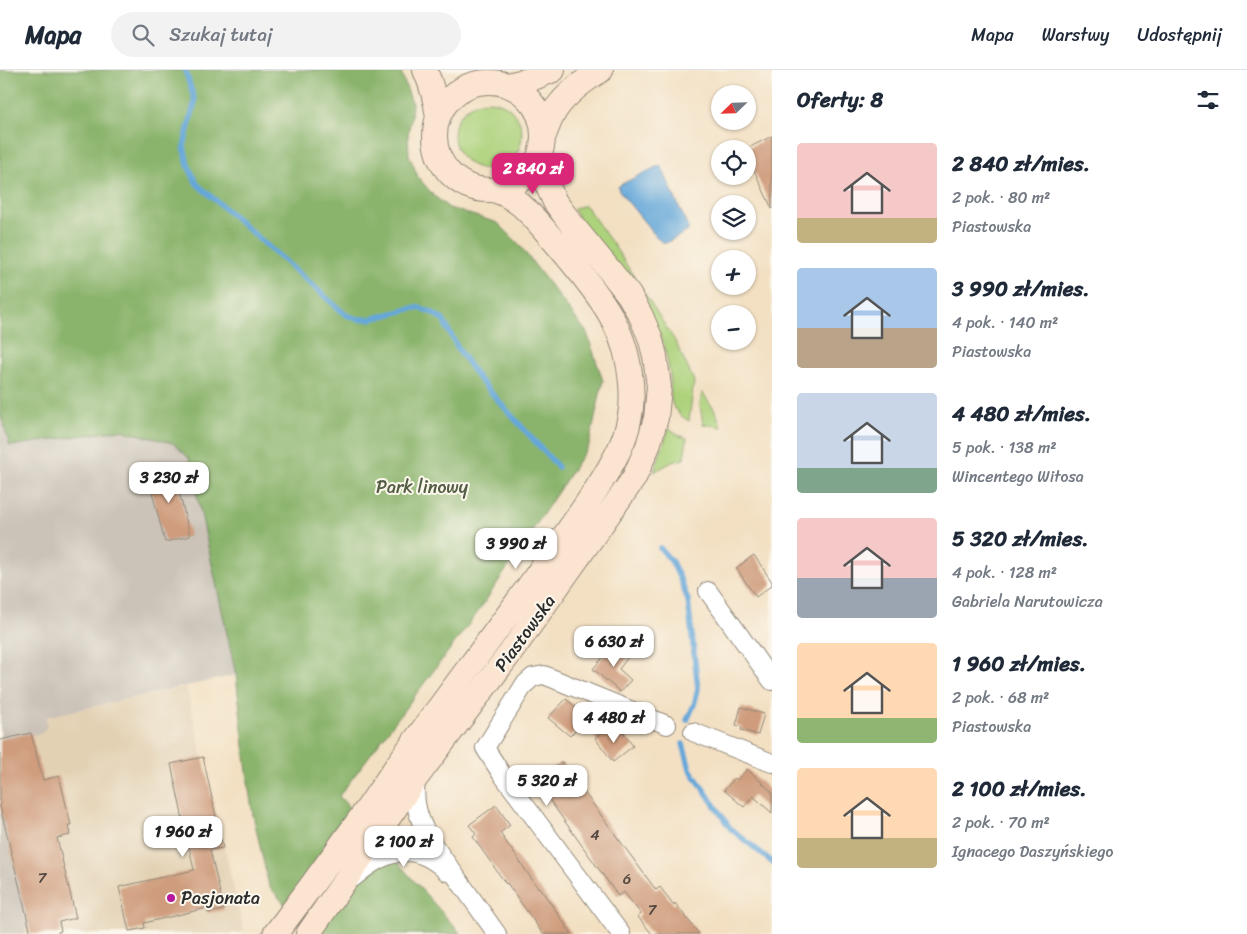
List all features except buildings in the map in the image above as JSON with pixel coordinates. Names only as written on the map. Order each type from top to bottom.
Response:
[{"type":"main road","points":[[425,70],[432,87],[438,118]]},
{"type":"main road","points":[[553,70],[528,80],[492,79],[472,84],[462,88],[448,101],[438,118],[435,137],[439,156],[449,172],[474,188],[493,190],[508,186],[522,179],[535,164],[553,115],[564,99],[601,70]]},
{"type":"main road","points":[[492,79],[523,93],[534,106],[542,121],[542,146]]},
{"type":"main road","name":"Piastowska","points":[[308,934],[416,778],[511,652],[634,478],[648,446],[656,418],[659,387],[655,356],[650,337],[629,295],[555,202],[542,171],[542,146]]},
{"type":"main road","name":"Piastowska","points":[[275,934],[354,828],[400,761],[589,501],[615,459],[630,419],[632,396],[630,369],[626,350],[608,309],[558,245],[526,210],[508,195],[493,190]]},
{"type":"street","points":[[708,591],[772,681]]},
{"type":"street","points":[[621,934],[485,748],[524,685],[533,677],[544,675],[667,725]]},
{"type":"street","points":[[692,732],[772,763]]},
{"type":"street","points":[[416,778],[415,799],[417,812],[423,828],[497,934]]},
{"type":"street","points":[[336,893],[371,864],[386,856],[401,852],[411,852],[425,856],[442,867],[470,895]]},
{"type":"shaded area","points":[[0,412],[10,446],[120,430],[173,443],[189,458],[236,675],[46,717],[47,727],[41,734],[32,735],[31,733],[0,740]]},
{"type":"shaded area","points":[[186,687],[244,931],[235,934],[27,934],[26,931],[24,932],[24,929],[29,928],[0,740],[31,733],[46,717]]},
{"type":"shaded area","points":[[0,806],[30,928],[24,929],[27,934],[0,934]]},
{"type":"green space","name":"Park linowy","points":[[0,70],[400,70],[412,103],[408,134],[409,155],[418,177],[433,195],[449,208],[498,223],[517,242],[587,333],[603,381],[589,445],[478,612],[339,796],[461,934],[310,934],[269,886],[249,790],[236,675],[189,458],[173,443],[120,430],[10,446],[0,412]]},
{"type":"green space","points":[[481,101],[495,101],[507,106],[517,116],[522,128],[522,142],[517,154],[507,164],[495,169],[481,169],[469,164],[459,154],[454,142],[454,128],[459,116],[469,106]]},
{"type":"green space","points":[[585,205],[615,247],[675,341],[694,381],[689,421],[680,415],[673,406],[670,374],[664,344],[573,209]]},
{"type":"green space","points":[[702,392],[714,409],[722,427],[703,424],[700,405]]},
{"type":"green space","points":[[669,428],[680,436],[687,438],[684,459],[672,462],[654,472]]},
{"type":"water","points":[[660,166],[688,227],[688,231],[666,243],[659,240],[619,191],[618,187]]},
{"type":"waterway","points":[[185,70],[195,101],[184,146],[188,165],[197,184],[346,315],[358,319],[371,319],[413,308],[421,308],[443,320],[459,350],[478,378],[558,467]]},
{"type":"waterway","points":[[660,548],[672,562],[688,600],[698,689],[694,705],[687,720]]},
{"type":"waterway","points":[[683,744],[690,769],[730,828],[772,862]]},
{"type":"place","name":"Pasjonata","points":[[171,898]]}]
